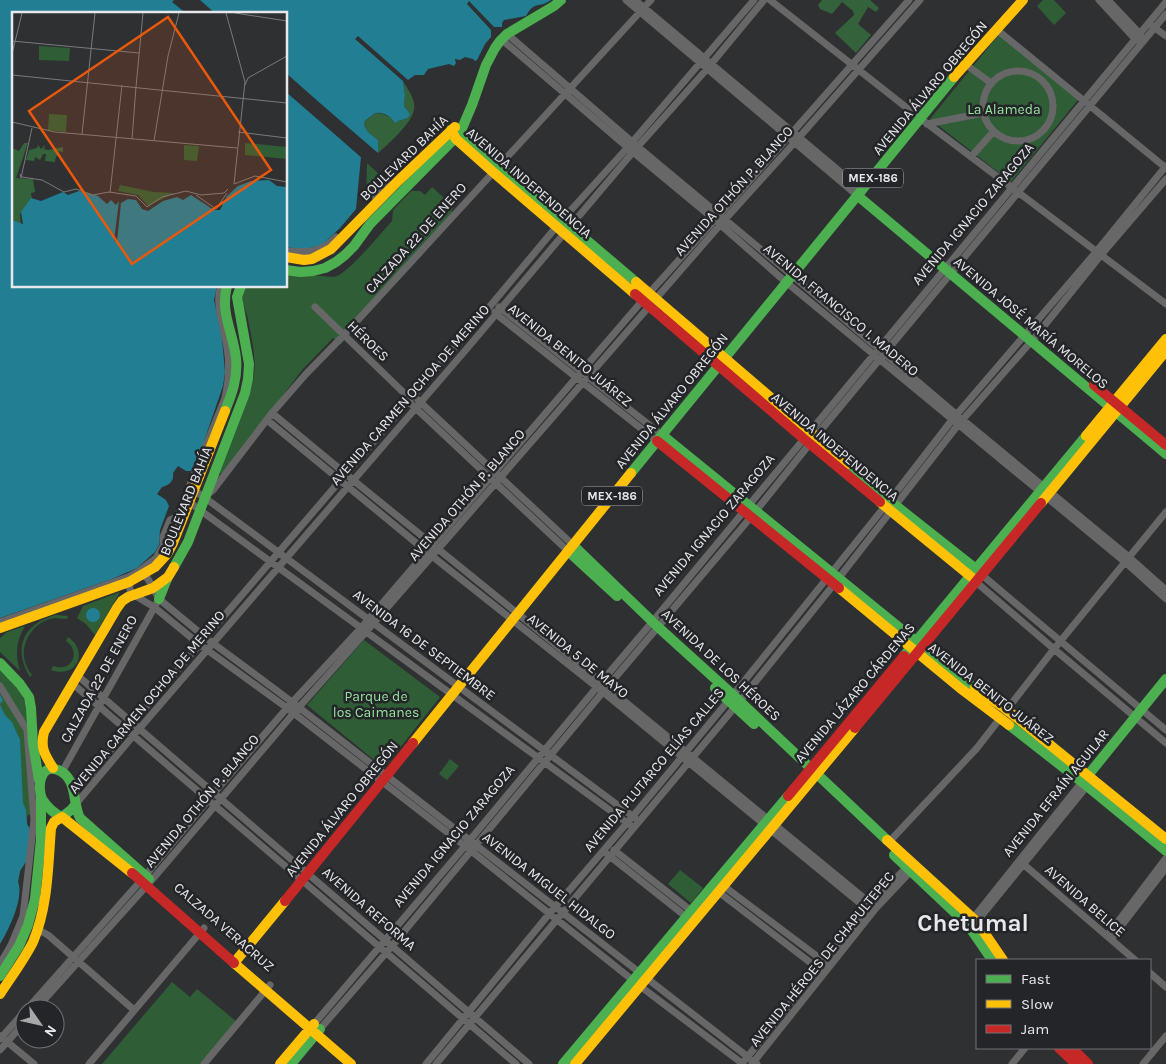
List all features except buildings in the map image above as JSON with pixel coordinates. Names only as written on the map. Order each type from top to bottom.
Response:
[{"type":"main road","name":"BOULEVARD BAHÍA","points":[[288,257],[304,260],[312,259],[331,249],[397,184],[456,134],[468,117],[481,78],[494,50],[504,36],[561,0]]},
{"type":"main road","name":"AVENIDA ÁLVARO OBREGÓN","points":[[236,960],[790,279],[861,193],[924,122],[965,64],[1023,0]]},
{"type":"main road","name":"AVENIDA INDEPENDENCIA","points":[[456,134],[780,413],[890,506],[976,575]]},
{"type":"main road","name":"BOULEVARD BAHÍA","points":[[288,270],[309,272],[332,266],[341,260],[361,239],[397,184]]},
{"type":"main road","name":"AVENIDA JOSÉ MARÍA MORELOS","points":[[861,193],[1115,407],[1166,454]]},
{"type":"main road","name":"BOULEVARD BAHÍA","points":[[0,628],[129,582],[155,567],[167,554],[234,389],[237,373],[236,358],[224,307],[224,293],[226,288]]},
{"type":"main road","name":"BOULEVARD BAHÍA","points":[[57,770],[43,750],[41,741],[44,732],[122,601],[153,588],[168,578],[188,542],[245,393],[249,364],[238,306],[237,297],[240,288]]},
{"type":"main road","name":"AVENIDA LÁZARO CÁRDENAS","points":[[1115,407],[1166,338]]},
{"type":"main road","name":"AVENIDA LÁZARO CÁRDENAS","points":[[563,1064],[718,886],[1115,407],[1166,351]]},
{"type":"main road","points":[[234,389],[245,393]]},
{"type":"main road","name":"AVENIDA JOSÉ MARÍA MORELOS","points":[[1115,407],[1166,445]]},
{"type":"main road","name":"AVENIDA BENITO JUÁREZ","points":[[660,438],[954,677],[1088,781],[1113,795],[1166,840]]},
{"type":"main road","name":"AVENIDA DE LOS HÉROES","points":[[570,548],[734,700],[909,869],[972,923],[991,959]]},
{"type":"main road","points":[[156,603],[168,578]]},
{"type":"main road","points":[[0,663],[26,693],[30,702],[41,795],[41,839],[35,899],[28,926],[19,946],[0,976]]},
{"type":"main road","name":"AVENIDA EFRAÍN AGUILAR","points":[[1088,781],[1141,715],[1166,679]]},
{"type":"main road","name":"AVENIDA EFRAÍN AGUILAR","points":[[1141,715],[1166,688]]},
{"type":"main road","points":[[0,994],[24,957],[37,929],[44,900],[54,822],[75,805],[76,797],[70,782],[57,770],[46,770],[39,780]]},
{"type":"main road","name":"AVENIDA DE LOS HÉROES","points":[[812,774],[889,842],[972,923],[1002,959]]},
{"type":"main road","name":"AVENIDA BENITO JUÁREZ","points":[[1088,781],[1101,798],[1166,851]]},
{"type":"main road","points":[[41,795],[50,809],[62,817]]},
{"type":"main road","points":[[1101,798],[1113,795]]},
{"type":"main road","name":"CALZADA VERACRUZ","points":[[75,805],[80,818],[146,881],[315,1029],[351,1064]]},
{"type":"main road","name":"CALZADA VERACRUZ","points":[[62,817],[146,881]]},
{"type":"main road","name":"AVENIDA LÁZARO CÁRDENAS","points":[[575,1064],[639,979]]},
{"type":"main road","name":"CALZADA VERACRUZ","points":[[315,1029],[362,1064]]},
{"type":"main road","name":"AVENIDA IGNACIO ZARAGOZA","points":[[280,1064],[315,1029]]},
{"type":"main road","name":"AVENIDA IGNACIO ZARAGOZA","points":[[291,1064],[315,1029]]},
{"type":"main road","points":[[1060,1049],[1076,1064]]},
{"type":"main road","points":[[1073,1049],[1088,1064]]},
{"type":"street","name":"AVENIDA JOSÉ MARÍA MORELOS","points":[[626,0],[642,10],[861,193]]},
{"type":"street","name":"AVENIDA JOSÉ MARÍA MORELOS","points":[[635,0],[642,10]]},
{"type":"street","name":"CALZADA 22 DE ENERO","points":[[204,497],[212,490],[272,413],[306,374],[651,0]]},
{"type":"street","name":"AVENIDA CARMEN OCHOA DE MERINO","points":[[70,782],[78,782],[89,777],[199,644],[532,256],[564,227],[607,183],[633,147],[754,0]]},
{"type":"street","name":"AVENIDA CARMEN OCHOA DE MERINO","points":[[75,805],[540,263],[601,177],[633,147],[709,66],[764,0]]},
{"type":"street","points":[[770,0],[924,122],[1166,304]]},
{"type":"street","name":"AVENIDA OTHÓN P. BLANCO","points":[[855,68],[909,0]]},
{"type":"street","name":"AVENIDA OTHÓN P. BLANCO","points":[[146,881],[214,793],[363,630],[649,300],[855,68],[920,0]]},
{"type":"street","points":[[1099,0],[1139,38]]},
{"type":"street","points":[[1108,0],[1139,38]]},
{"type":"street","name":"AVENIDA IGNACIO ZARAGOZA","points":[[1152,25],[1166,2]]},
{"type":"street","name":"AVENIDA IGNACIO ZARAGOZA","points":[[315,1029],[385,940],[464,846],[541,760],[551,754],[631,659],[654,626],[1106,81],[1139,38],[1166,14]]},
{"type":"street","points":[[1152,25],[1166,36]]},
{"type":"street","points":[[996,29],[1166,167]]},
{"type":"street","name":"AVENIDA FRANCISCO I. MADERO","points":[[504,36],[879,354],[1127,560],[1166,590]]},
{"type":"street","points":[[965,64],[991,83]]},
{"type":"street","points":[[1040,78],[1046,70]]},
{"type":"street","points":[[1014,71],[1028,72],[1040,78],[1049,89],[1053,102],[1052,116],[1046,129],[1035,138],[1021,142],[1007,140],[993,132],[986,123],[982,109],[984,95],[991,83],[1002,75],[1014,71]]},
{"type":"street","name":"AVENIDA IGNACIO ZARAGOZA","points":[[1014,190],[1055,136],[1087,104]]},
{"type":"street","points":[[924,122],[983,113]]},
{"type":"street","points":[[1046,129],[1055,136]]},
{"type":"street","points":[[971,158],[993,132]]},
{"type":"street","name":"AVENIDA PLUTARCO ELÍAS CALLES","points":[[426,1064],[684,754],[781,650],[833,578],[958,420],[1098,254],[1166,167]]},
{"type":"street","points":[[601,177],[607,183]]},
{"type":"street","name":"AVENIDA PLUTARCO ELÍAS CALLES","points":[[1098,254],[1166,179]]},
{"type":"street","points":[[288,251],[314,252],[326,246],[397,184]]},
{"type":"street","points":[[532,256],[540,263]]},
{"type":"street","points":[[0,622],[128,577],[156,558],[163,546],[163,537],[170,520],[177,517],[225,398],[230,368],[228,348],[218,301],[221,288]]},
{"type":"street","name":"AVENIDA BENITO JUÁREZ","points":[[491,304],[660,438]]},
{"type":"street","name":"HÉROES","points":[[315,307],[404,393]]},
{"type":"street","points":[[456,346],[464,352]]},
{"type":"street","name":"AVENIDA DE LOS HÉROES","points":[[410,398],[570,548]]},
{"type":"street","name":"AVENIDA 5 DE MAYO","points":[[272,413],[343,477],[348,487],[515,616],[872,908]]},
{"type":"street","name":"AVENIDA 5 DE MAYO","points":[[267,420],[343,477],[353,480],[432,550]]},
{"type":"street","points":[[363,454],[370,460]]},
{"type":"street","name":"AVENIDA 16 DE SEPTIEMBRE","points":[[193,490],[640,821]]},
{"type":"street","name":"AVENIDA 16 DE SEPTIEMBRE","points":[[189,502],[634,828]]},
{"type":"street","points":[[889,842],[977,748],[1054,649],[1166,512]]},
{"type":"street","points":[[303,523],[311,530]]},
{"type":"street","name":"AVENIDA FRANCISCO I. MADERO","points":[[1127,560],[1166,599]]},
{"type":"street","name":"AVENIDA MIGUEL HIDALGO","points":[[143,575],[148,579],[153,588],[156,603],[199,644],[293,708]]},
{"type":"street","name":"AVENIDA INDEPENDENCIA","points":[[976,575],[1062,641],[1091,666],[1141,715],[1166,743]]},
{"type":"street","name":"AVENIDA INDEPENDENCIA","points":[[976,575],[1054,649],[1084,674],[1141,715],[1166,730]]},
{"type":"street","name":"AVENIDA PLUTARCO ELÍAS CALLES","points":[[436,1064],[691,760],[774,644],[833,578]]},
{"type":"street","points":[[129,582],[130,590],[134,595]]},
{"type":"street","name":"AVENIDA MIGUEL HIDALGO","points":[[134,595],[156,603],[213,643],[556,920],[752,1062]]},
{"type":"street","name":"CALZADA 22 DE ENERO","points":[[57,770],[103,698],[156,603]]},
{"type":"street","name":"AVENIDA IGNACIO ZARAGOZA","points":[[315,1029],[392,946],[476,845],[541,760],[545,750],[625,654],[654,626]]},
{"type":"street","points":[[774,644],[781,650]]},
{"type":"street","points":[[625,654],[631,659]]},
{"type":"street","points":[[1084,674],[1091,666]]},
{"type":"street","name":"AVENIDA REFORMA","points":[[75,680],[103,698],[214,793],[386,953],[516,1064]]},
{"type":"street","name":"AVENIDA REFORMA","points":[[75,680],[98,706],[214,806],[385,940],[529,1064]]},
{"type":"street","points":[[0,686],[27,730],[34,820],[23,916],[11,945],[0,964]]},
{"type":"street","name":"AVENIDA OTHÓN P. BLANCO","points":[[39,999],[214,806],[293,708]]},
{"type":"street","name":"AVENIDA MIGUEL HIDALGO","points":[[383,779],[392,780],[563,913],[742,1064]]},
{"type":"street","name":"AVENIDA EFRAÍN AGUILAR","points":[[972,923],[1088,781]]},
{"type":"street","points":[[603,851],[612,853],[692,916]]},
{"type":"street","points":[[1109,938],[1166,858]]},
{"type":"street","name":"AVENIDA BELICE","points":[[1022,863],[1134,959]]},
{"type":"street","points":[[1109,938],[1166,868]]},
{"type":"street","name":"AVENIDA HÉROES DE CHAPULTEPEC","points":[[752,1062],[788,1006],[824,961],[909,869]]},
{"type":"street","points":[[516,887],[521,881]]},
{"type":"street","points":[[718,886],[824,961],[828,970],[818,969],[718,886]]},
{"type":"street","name":"AVENIDA HÉROES DE CHAPULTEPEC","points":[[742,1064],[752,1062],[795,1011],[828,970],[872,908]]},
{"type":"street","points":[[37,929],[48,935],[134,1010]]},
{"type":"street","points":[[89,1064],[202,930]]},
{"type":"street","points":[[1151,974],[1166,986]]},
{"type":"street","points":[[204,1064],[268,988]]},
{"type":"street","name":"AVENIDA OTHÓN P. BLANCO","points":[[42,999],[44,995]]},
{"type":"street","points":[[788,1006],[795,1011]]},
{"type":"street","name":"AVENIDA OTHÓN P. BLANCO","points":[[0,1050],[2,1039],[15,1023]]},
{"type":"street","name":"AVENIDA OTHÓN P. BLANCO","points":[[2,1039],[15,1029]]},
{"type":"street","points":[[1143,1064],[1166,1036]]},
{"type":"street","points":[[2,1039],[34,1064]]},
{"type":"street","points":[[1012,1064],[1024,1049]]},
{"type":"green space","points":[[822,0],[871,0],[879,8],[876,12],[868,7],[858,24],[871,35],[856,53],[835,33],[854,15],[853,11],[842,2],[832,14],[820,9],[818,5]]},
{"type":"green space","points":[[1043,0],[1054,0],[1066,13],[1054,25],[1037,6]]},
{"type":"green space","name":"La Alameda","points":[[1000,33],[1082,95],[1011,182],[930,119]]},
{"type":"green space","points":[[403,81],[414,103],[412,116],[402,130],[378,153],[378,140],[367,131],[364,122],[378,113],[398,121],[408,118],[410,114],[404,106]]},
{"type":"green space","points":[[367,163],[386,181],[366,203]]},
{"type":"green space","points":[[432,187],[454,207],[451,211],[457,216],[341,344],[333,338],[302,370],[224,473],[219,473],[218,471],[254,377],[253,344],[242,299],[245,288],[288,288],[288,273],[334,277],[340,275],[355,262],[392,221],[393,210],[411,191],[420,191],[425,195]]},
{"type":"green space","points":[[120,592],[95,635],[86,624],[77,618],[83,606]]},
{"type":"green space","points":[[56,615],[68,616],[67,619],[55,618],[42,622],[36,626],[25,644],[24,657],[32,675],[30,677],[22,656],[24,638],[36,624]]},
{"type":"green space","points":[[25,626],[17,648],[20,671],[0,652],[0,638],[7,632]]},
{"type":"green space","points":[[68,637],[75,643],[78,650],[77,662],[67,671],[51,670],[53,666],[65,667],[72,660],[74,656],[73,651],[66,641]]},
{"type":"green space","name":"Parque de los Caimanes","points":[[364,640],[440,697],[384,768],[307,705]]},
{"type":"green space","points":[[0,667],[21,694],[29,714],[33,813],[27,816],[27,824],[31,831],[27,860],[20,871],[17,905],[0,944]]},
{"type":"green space","points":[[450,759],[459,766],[447,780],[439,774]]},
{"type":"green space","points":[[680,870],[703,888],[691,903],[668,884]]},
{"type":"green space","points":[[172,982],[190,997],[197,989],[237,1022],[201,1064],[102,1064]]},
{"type":"water","points":[[0,0],[174,0],[172,2],[184,12],[12,12],[12,288],[217,288],[214,300],[222,338],[225,372],[223,386],[203,444],[191,471],[186,471],[178,466],[173,473],[171,482],[162,487],[157,494],[166,500],[169,506],[160,530],[159,545],[155,552],[137,568],[112,579],[0,618]]},
{"type":"water","points":[[200,0],[551,0],[534,6],[526,16],[504,20],[502,27],[494,27],[469,1],[467,4],[491,30],[491,37],[477,60],[465,57],[460,60],[455,59],[456,63],[454,66],[449,64],[428,69],[424,75],[415,75],[408,80],[358,36],[355,39],[403,81],[404,106],[410,114],[408,118],[395,123],[386,115],[377,113],[364,122],[367,131],[378,140],[378,153],[288,76],[288,12],[214,12]]},
{"type":"water","points":[[288,94],[361,157],[356,209],[324,243],[302,250],[288,247]]},
{"type":"water","points":[[90,608],[96,608],[100,615],[96,622],[90,622],[86,618],[86,612]]},
{"type":"water","points":[[0,704],[5,715],[12,722],[20,740],[23,803],[26,810],[27,824],[31,831],[27,860],[20,871],[17,905],[0,944]]},
{"type":"pier","points":[[288,75],[378,155],[288,79]]},
{"type":"pier","points":[[288,91],[362,155],[363,159],[288,92]]},
{"type":"traffic: fast","points":[[288,270],[300,272],[325,268],[345,255],[370,224],[460,133],[486,65],[500,41],[507,34],[561,0]]},
{"type":"traffic: fast","points":[[631,473],[954,77]]},
{"type":"traffic: fast","points":[[451,130],[460,133],[636,282]]},
{"type":"traffic: fast","points":[[858,196],[1166,454]]},
{"type":"traffic: fast","points":[[225,411],[234,386],[236,372],[236,358],[226,314],[227,288]]},
{"type":"traffic: fast","points":[[174,567],[188,542],[245,393],[249,364],[237,297],[240,288]]},
{"type":"traffic: fast","points":[[662,435],[975,688]]},
{"type":"traffic: fast","points":[[904,656],[1086,436]]},
{"type":"traffic: fast","points":[[848,464],[895,505],[981,573]]},
{"type":"traffic: fast","points":[[573,545],[658,627],[887,840]]},
{"type":"traffic: fast","points":[[568,551],[617,596]]},
{"type":"traffic: fast","points":[[159,599],[167,579]]},
{"type":"traffic: fast","points":[[0,663],[20,684],[29,697],[33,743],[39,780]]},
{"type":"traffic: fast","points":[[1085,779],[1166,679]]},
{"type":"traffic: fast","points":[[715,688],[754,724]]},
{"type":"traffic: fast","points":[[1009,725],[1166,851]]},
{"type":"traffic: fast","points":[[75,805],[62,817],[48,807],[42,799],[40,788],[41,777],[47,770],[58,770],[69,779],[74,791],[80,818],[149,879]]},
{"type":"traffic: fast","points":[[0,976],[19,946],[28,925],[35,899],[41,839],[41,796]]},
{"type":"traffic: fast","points":[[563,1064],[788,796]]},
{"type":"traffic: fast","points":[[894,855],[968,925],[991,959]]},
{"type":"traffic: fast","points":[[291,1064],[320,1029]]},
{"type":"traffic: slow","points":[[954,77],[1023,0]]},
{"type":"traffic: slow","points":[[288,257],[304,260],[312,259],[331,249],[455,127]]},
{"type":"traffic: slow","points":[[451,130],[456,139],[493,172],[635,294]]},
{"type":"traffic: slow","points":[[636,282],[848,464]]},
{"type":"traffic: slow","points":[[1086,436],[1166,339]]},
{"type":"traffic: slow","points":[[1041,503],[1166,351]]},
{"type":"traffic: slow","points":[[0,628],[129,582],[155,567],[167,554],[173,543],[225,411]]},
{"type":"traffic: slow","points":[[413,743],[631,473]]},
{"type":"traffic: slow","points":[[880,502],[975,580]]},
{"type":"traffic: slow","points":[[53,768],[44,751],[44,732],[117,608],[128,597],[153,588],[168,577],[174,567]]},
{"type":"traffic: slow","points":[[839,588],[960,688],[1009,725]]},
{"type":"traffic: slow","points":[[975,688],[1007,710],[1166,839]]},
{"type":"traffic: slow","points":[[575,1064],[855,728]]},
{"type":"traffic: slow","points":[[0,994],[22,962],[38,929],[42,915],[48,872],[51,828],[54,822],[62,817],[132,873]]},
{"type":"traffic: slow","points":[[887,840],[977,922],[1002,959]]},
{"type":"traffic: slow","points":[[285,901],[234,963],[351,1064]]},
{"type":"traffic: slow","points":[[280,1064],[314,1024]]},
{"type":"traffic: jam","points":[[635,294],[880,502]]},
{"type":"traffic: jam","points":[[1094,385],[1166,445]]},
{"type":"traffic: jam","points":[[657,441],[839,588]]},
{"type":"traffic: jam","points":[[855,728],[1041,503]]},
{"type":"traffic: jam","points":[[788,796],[904,656]]},
{"type":"traffic: jam","points":[[285,901],[413,743]]},
{"type":"traffic: jam","points":[[132,873],[234,963]]},
{"type":"traffic: jam","points":[[1060,1049],[1076,1064]]},
{"type":"traffic: jam","points":[[1073,1049],[1088,1064]]},
{"type":"district","name":"Chetumal","points":[[973,923]]}]
